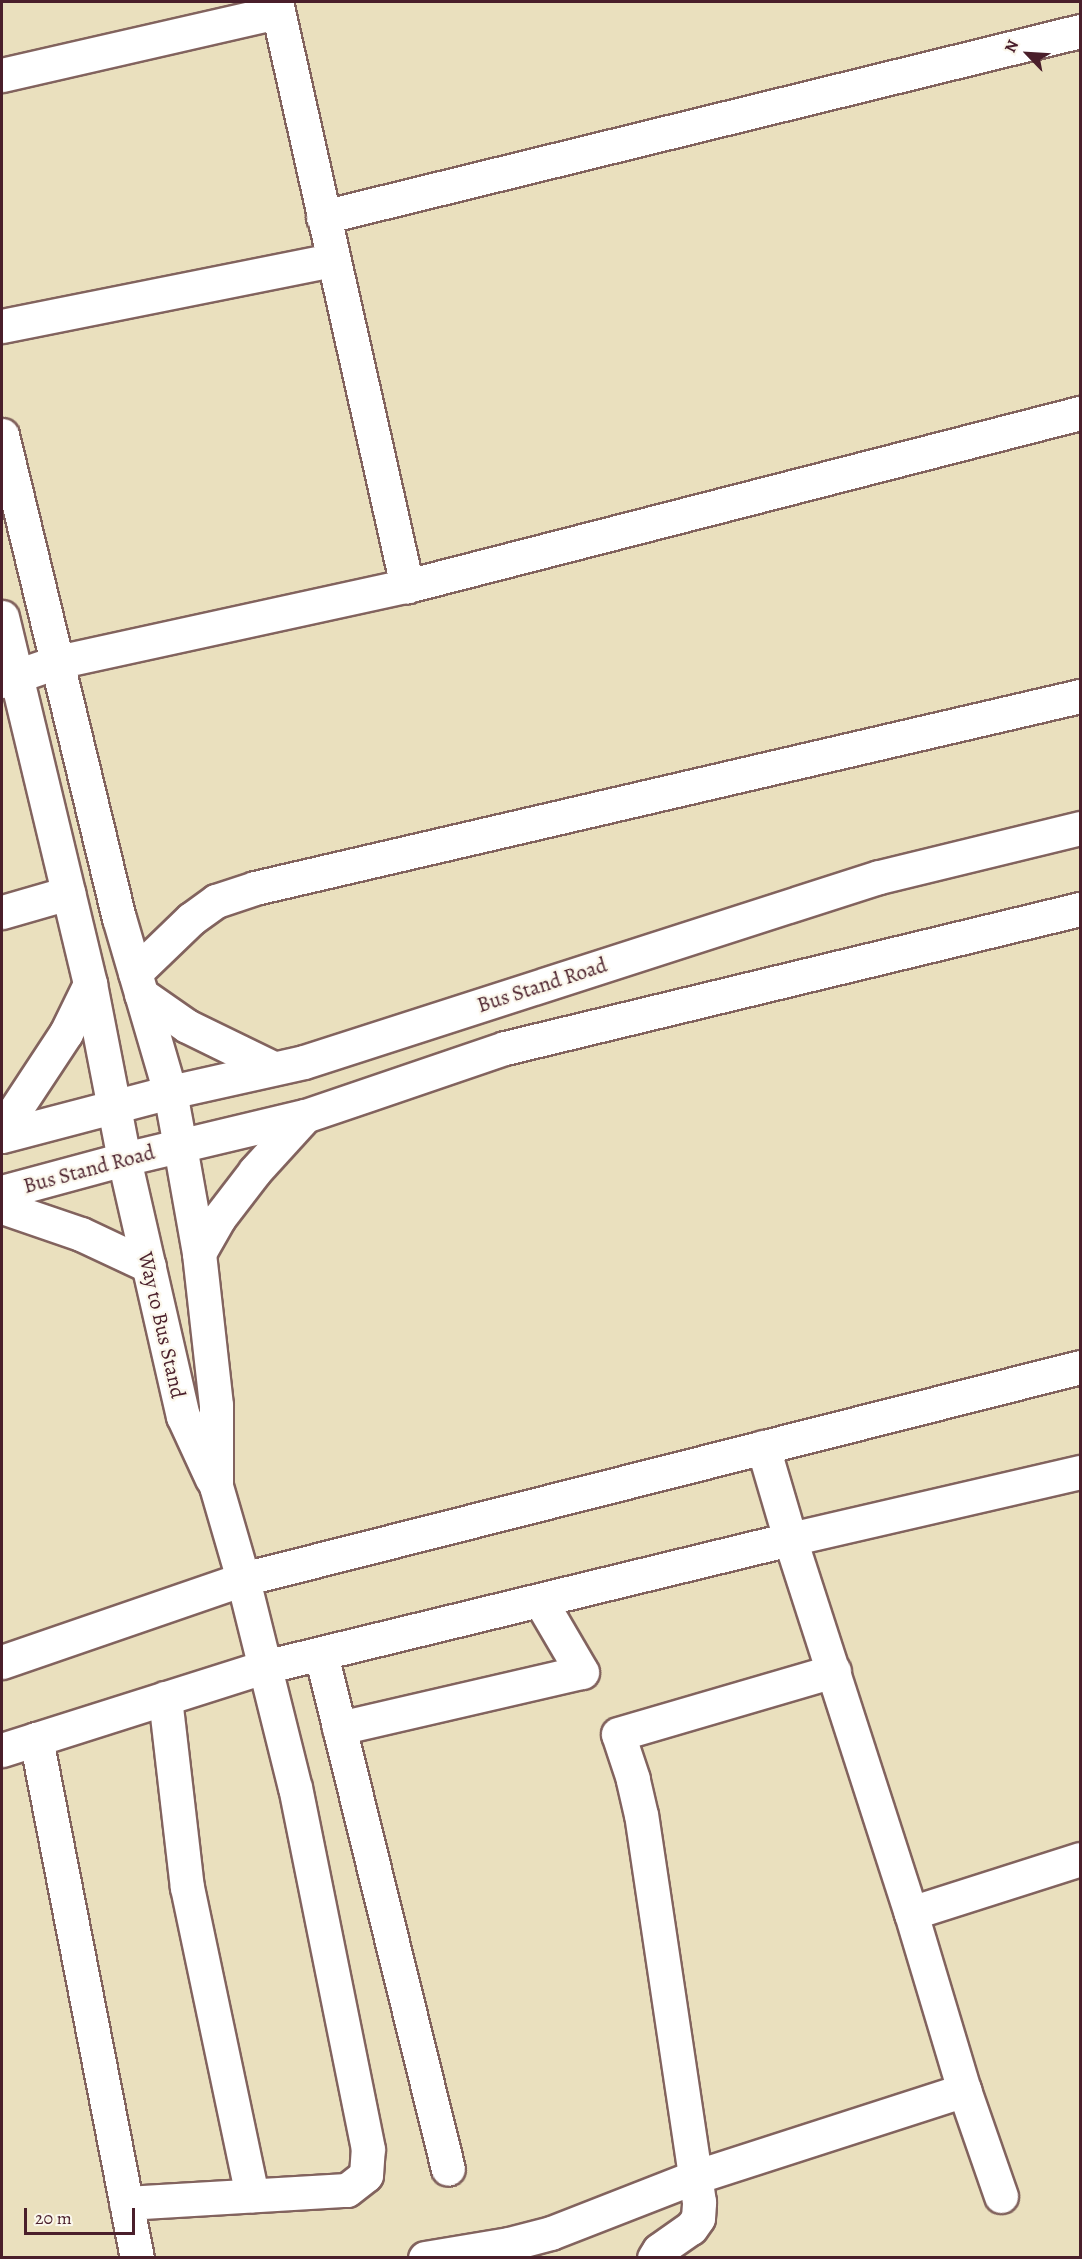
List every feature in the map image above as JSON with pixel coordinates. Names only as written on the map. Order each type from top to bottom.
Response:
[{"type":"street","points":[[2,75],[277,7],[406,586]]},
{"type":"street","points":[[323,217],[1080,31]]},
{"type":"street","points":[[2,326],[333,260]]},
{"type":"street","points":[[9,679],[57,662],[406,586],[1080,413]]},
{"type":"street","points":[[2,435],[138,984],[170,1092],[199,1253],[216,1405],[216,1486],[243,1579],[295,1788],[368,2149],[366,2175],[347,2190],[126,2202]]},
{"type":"street","name":"Way to Bus Stand","points":[[2,617],[9,679],[68,893],[90,984],[112,1107],[183,1416],[216,1486]]},
{"type":"street","points":[[138,984],[190,919],[216,901],[255,888],[1080,696]]},
{"type":"street","name":"Bus Stand Road","points":[[2,1136],[170,1092],[304,1062],[879,877],[1080,828]]},
{"type":"street","points":[[2,912],[68,893]]},
{"type":"street","name":"Bus Stand Road","points":[[2,1192],[124,1159],[305,1116],[505,1048],[1080,909]]},
{"type":"street","points":[[2,1130],[66,1033],[90,984]]},
{"type":"street","points":[[138,984],[187,1026],[273,1068]]},
{"type":"street","points":[[199,1253],[219,1218],[255,1171],[305,1116]]},
{"type":"street","points":[[2,1207],[81,1234],[149,1266]]},
{"type":"street","points":[[2,1662],[243,1579],[1080,1367]]},
{"type":"street","points":[[764,1447],[790,1539],[911,1913],[964,2090],[1000,2196]]},
{"type":"street","points":[[2,1750],[264,1667],[541,1602],[790,1539],[1080,1472]]},
{"type":"street","points":[[339,1728],[582,1672],[541,1602]]},
{"type":"street","points":[[321,1654],[448,2169]]},
{"type":"street","points":[[654,2258],[659,2250],[691,2228],[698,2218],[695,2176],[641,1815],[633,1779],[618,1734],[834,1671]]},
{"type":"street","points":[[165,1698],[187,1887],[252,2195]]},
{"type":"street","points":[[36,1739],[137,2258]]},
{"type":"street","points":[[911,1913],[1080,1859]]},
{"type":"street","points":[[424,2258],[509,2244],[551,2233],[695,2176],[964,2090]]}]
